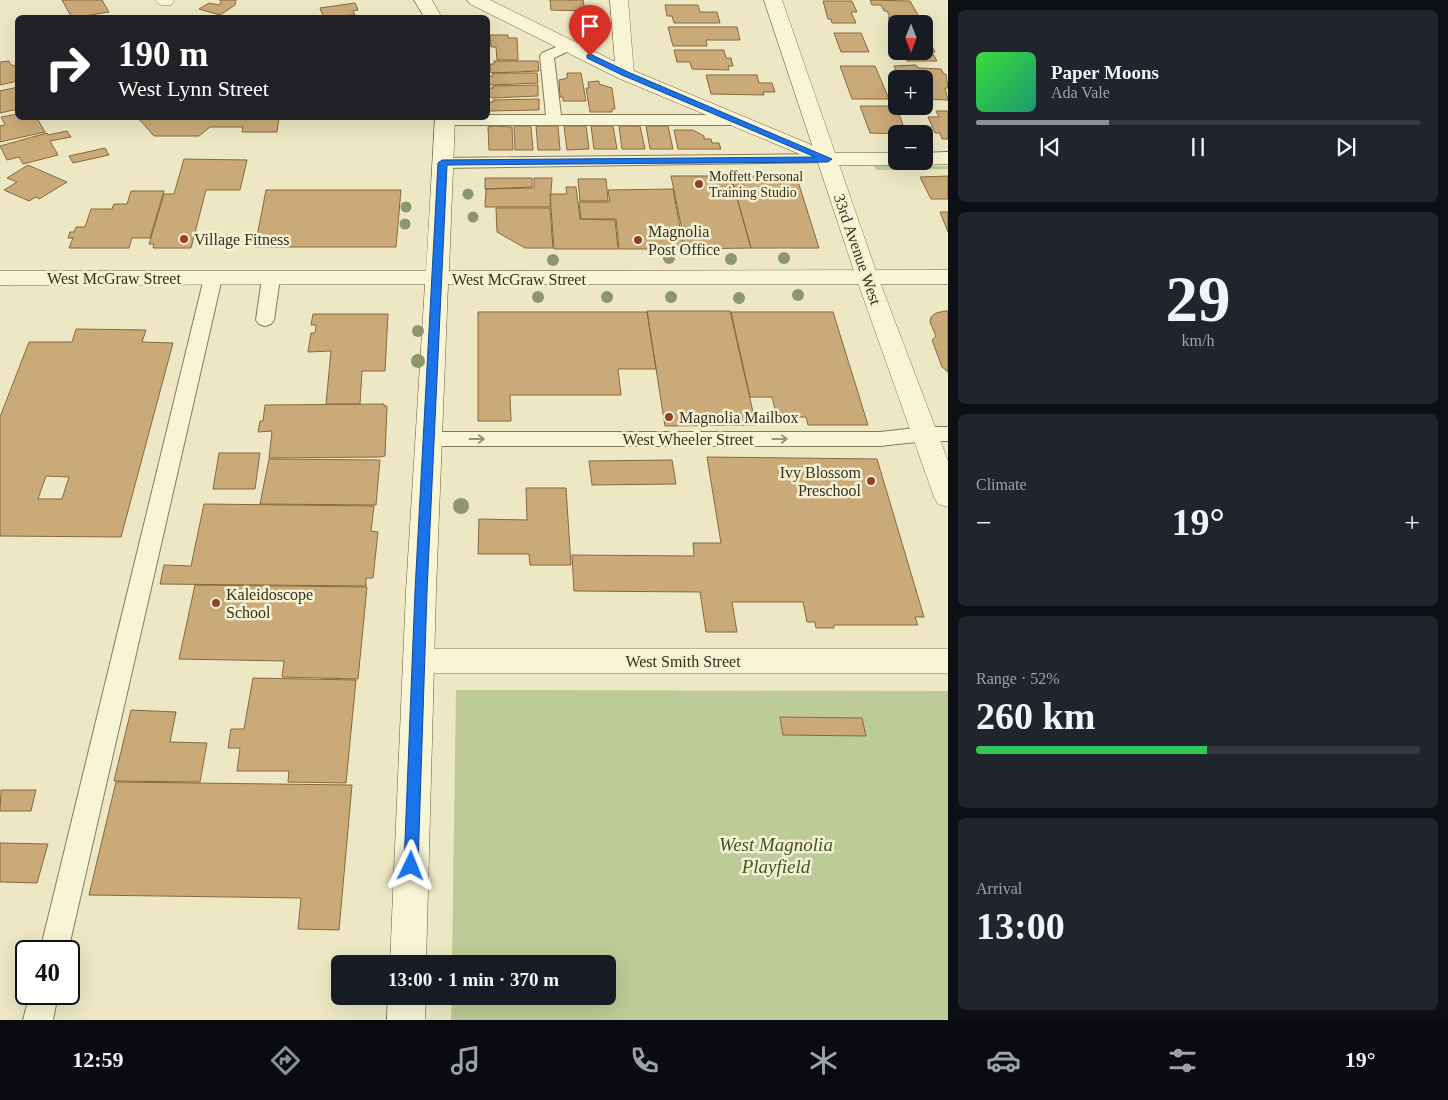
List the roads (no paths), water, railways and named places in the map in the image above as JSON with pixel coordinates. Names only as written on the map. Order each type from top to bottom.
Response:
[{"type":"street","points":[[423,0],[432,15]]},
{"type":"street","points":[[619,0],[625,74]]},
{"type":"street","name":"33rd Avenue West","points":[[773,0],[867,278],[948,497]]},
{"type":"street","points":[[473,15],[484,4],[625,74],[828,159],[888,159]]},
{"type":"street","points":[[408,955],[418,661],[445,120]]},
{"type":"street","points":[[933,158],[948,158]]},
{"type":"street","name":"West McGraw Street","points":[[0,278],[948,278]]},
{"type":"street","name":"West Smith Street","points":[[418,661],[948,661]]},
{"type":"street","points":[[406,1020],[407,1005]]},
{"type":"lane","points":[[554,120],[547,56],[568,46]]},
{"type":"lane","points":[[490,119],[734,120]]},
{"type":"lane","points":[[442,163],[828,159]]},
{"type":"lane","points":[[57,940],[213,278]]},
{"type":"lane","points":[[265,320],[271,278]]},
{"type":"lane","name":"West Wheeler Street","points":[[428,439],[880,439],[925,434],[948,434]]},
{"type":"lane","points":[[38,1020],[41,1005]]},
{"type":"place","name":"Moffett Personal Training Studio","points":[[699,184]]},
{"type":"place","name":"Village Fitness","points":[[184,239]]},
{"type":"place","name":"Magnolia Post Office","points":[[638,240]]},
{"type":"place","name":"Magnolia Mailbox","points":[[669,417]]},
{"type":"place","name":"Ivy Blossom Preschool","points":[[871,481]]},
{"type":"place","name":"Kaleidoscope School","points":[[216,603]]},
{"type":"park label","name":"West Magnolia Playfield","points":[[776,855]]}]
